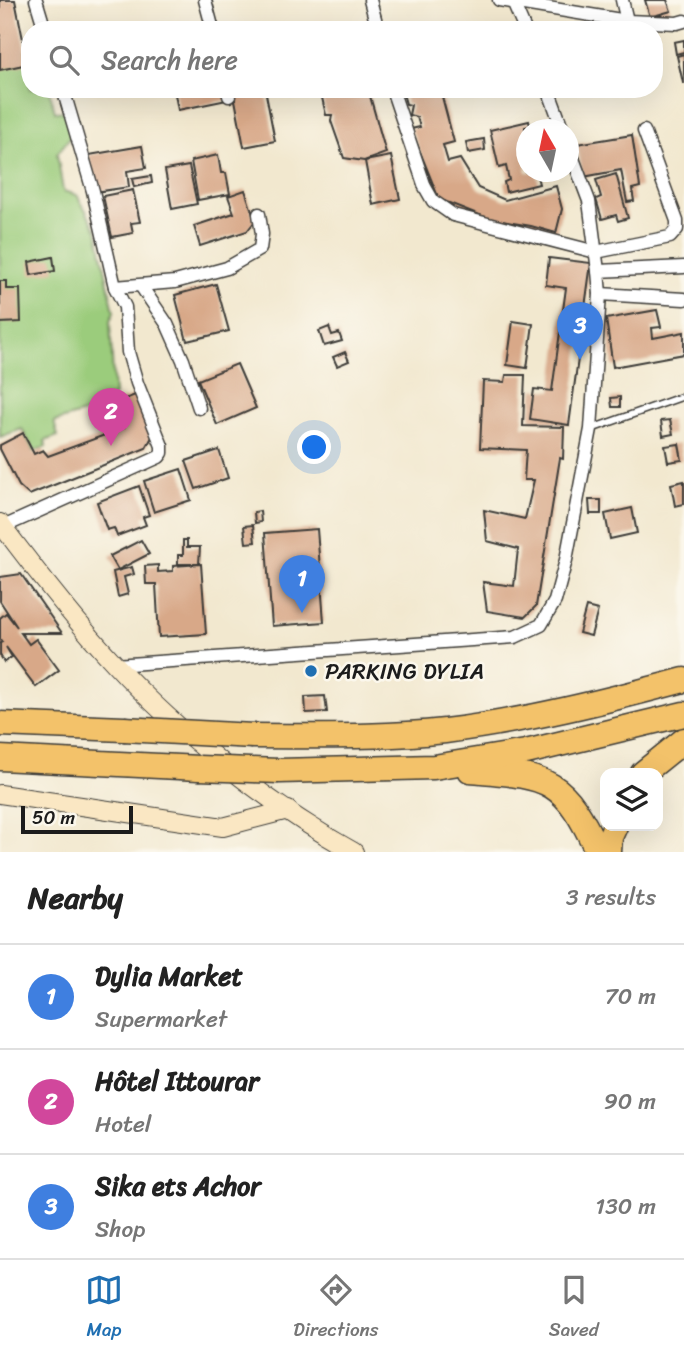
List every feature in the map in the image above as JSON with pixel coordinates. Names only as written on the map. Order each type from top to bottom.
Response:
[{"type":"highway","points":[[0,724],[253,736],[367,736],[444,731],[520,719],[684,680]]},
{"type":"highway","points":[[434,767],[526,752],[684,714]]},
{"type":"highway","points":[[649,768],[684,740]]},
{"type":"highway","points":[[0,758],[279,771],[434,767],[526,775],[549,783],[570,802],[598,852]]},
{"type":"highway","points":[[609,852],[613,831]]},
{"type":"street","points":[[36,0],[42,21]]},
{"type":"street","points":[[205,0],[211,21]]},
{"type":"street","points":[[370,0],[376,21]]},
{"type":"street","points":[[508,1],[627,21],[622,0]]},
{"type":"street","points":[[508,1],[520,21]]},
{"type":"street","points":[[663,22],[684,21]]},
{"type":"street","points":[[66,98],[93,191],[115,287],[125,307],[128,352],[162,453],[159,457],[2,525],[115,665],[151,702],[211,753],[288,810],[354,852]]},
{"type":"street","points":[[395,98],[425,187],[433,201],[453,215],[596,252],[670,237],[677,229],[677,221],[644,131]]},
{"type":"street","points":[[551,98],[559,119]]},
{"type":"street","points":[[115,665],[516,638],[541,625],[555,601],[566,560],[591,429],[600,294],[589,201],[579,173]]},
{"type":"street","points":[[115,287],[175,282],[228,268],[260,249],[262,234],[259,214]]},
{"type":"street","points":[[598,271],[684,267]]},
{"type":"street","points":[[141,286],[167,324],[183,360],[199,408]]},
{"type":"street","points":[[600,294],[684,299]]},
{"type":"street","points":[[0,794],[223,827],[288,810]]},
{"type":"lane","points":[[591,429],[684,397]]},
{"type":"green space","points":[[21,52],[21,98],[51,98],[55,112],[68,111],[73,133],[57,154],[63,191],[77,195],[97,230],[114,312],[110,321],[114,395],[96,401],[97,409],[54,422],[58,436],[45,441],[46,447],[34,451],[22,429],[0,437],[0,58]]},
{"type":"building","points":[[0,0],[15,0],[21,30],[21,66],[0,70]]},
{"type":"building","points":[[645,0],[667,0],[671,11],[650,17]]},
{"type":"building","points":[[684,40],[684,52],[676,54],[674,42]]},
{"type":"building","points":[[684,54],[684,83],[683,83],[677,56]]},
{"type":"building","points":[[176,98],[227,98],[227,100],[178,110]]},
{"type":"building","points":[[235,98],[267,98],[275,141],[244,147]]},
{"type":"building","points":[[322,98],[371,98],[386,153],[364,161],[344,158],[331,121],[332,115],[326,115]]},
{"type":"building","points":[[404,98],[442,98],[454,142],[443,145],[448,162],[460,159],[478,188],[505,200],[556,186],[562,209],[556,233],[490,219],[439,199],[411,129],[420,127],[417,117],[409,115],[411,105],[406,104]]},
{"type":"building","points":[[516,124],[516,182],[539,184],[506,192],[504,182],[509,180],[506,166],[499,168],[490,130]]},
{"type":"building","points":[[632,135],[640,187],[632,189],[634,201],[627,202],[621,170],[583,177],[579,144]]},
{"type":"building","points":[[484,139],[485,150],[468,153],[466,142]]},
{"type":"building","points":[[142,146],[146,168],[127,171],[129,187],[95,192],[89,155]]},
{"type":"building","points":[[218,155],[221,173],[226,173],[230,194],[198,200],[191,161]]},
{"type":"building","points":[[391,156],[400,199],[373,205],[365,161]]},
{"type":"building","points":[[189,166],[197,204],[172,209],[165,170]]},
{"type":"building","points":[[616,174],[628,218],[618,221],[616,215],[602,219],[596,199],[601,197],[596,180]]},
{"type":"building","points":[[151,176],[152,183],[134,187],[132,179]]},
{"type":"building","points":[[133,190],[140,222],[131,223],[133,233],[112,237],[103,196]]},
{"type":"building","points":[[245,190],[255,221],[247,231],[200,246],[194,226],[234,213],[228,196]]},
{"type":"building","points":[[53,257],[55,271],[31,275],[29,262]]},
{"type":"building","points":[[549,258],[591,263],[569,425],[530,419],[534,389],[552,391],[566,288],[546,285]]},
{"type":"building","points":[[0,281],[6,281],[6,289],[20,289],[21,322],[0,323]]},
{"type":"building","points":[[216,284],[229,331],[187,341],[175,295]]},
{"type":"building","points":[[657,310],[661,327],[652,328],[653,338],[684,332],[684,354],[613,367],[606,319]]},
{"type":"building","points":[[513,321],[533,324],[527,368],[507,365]]},
{"type":"building","points":[[329,327],[332,335],[339,333],[342,341],[324,346],[319,331]]},
{"type":"building","points":[[345,352],[349,361],[337,366],[333,357]]},
{"type":"building","points":[[237,364],[256,408],[217,425],[198,380]]},
{"type":"building","points":[[506,375],[525,375],[523,426],[564,427],[563,459],[560,458],[536,606],[525,617],[487,611],[483,582],[514,586],[518,549],[487,541],[484,510],[525,519],[534,480],[524,480],[526,450],[480,448],[483,381],[505,382]]},
{"type":"building","points":[[138,394],[153,435],[146,448],[29,495],[19,486],[0,445],[23,433],[34,454],[43,450],[48,456],[124,428],[114,403]]},
{"type":"building","points":[[620,397],[620,407],[612,407],[611,398]]},
{"type":"building","points":[[670,420],[673,434],[663,436],[661,421]]},
{"type":"building","points":[[679,444],[682,460],[668,462],[665,446]]},
{"type":"building","points":[[219,450],[228,478],[196,489],[186,461]]},
{"type":"building","points":[[181,469],[191,500],[154,512],[144,481]]},
{"type":"building","points":[[684,481],[684,504],[675,506],[671,484]]},
{"type":"building","points":[[139,486],[149,515],[143,517],[146,525],[117,536],[114,528],[107,530],[97,502]]},
{"type":"building","points":[[589,500],[601,500],[601,514],[590,514]]},
{"type":"building","points":[[632,508],[637,533],[610,539],[605,514]]},
{"type":"building","points":[[260,511],[261,522],[255,523],[254,512]]},
{"type":"building","points":[[253,525],[255,542],[246,543],[244,526]]},
{"type":"building","points":[[317,529],[324,622],[272,626],[265,533]]},
{"type":"building","points":[[141,540],[149,554],[118,570],[110,556]]},
{"type":"building","points":[[183,540],[187,540],[187,547],[200,547],[199,564],[178,564],[178,555],[183,555]]},
{"type":"building","points":[[201,564],[206,634],[159,637],[156,584],[146,584],[145,566],[158,565],[158,572],[173,571],[173,566]]},
{"type":"building","points":[[132,567],[134,574],[124,577],[128,594],[118,597],[113,572]]},
{"type":"building","points":[[21,574],[62,633],[21,633],[29,644],[36,639],[59,670],[36,687],[6,647],[12,657],[4,662],[0,655],[0,618],[6,613],[17,627],[0,601],[0,577]]},
{"type":"building","points":[[586,607],[598,610],[591,636],[579,633]]},
{"type":"building","points":[[325,696],[327,712],[306,713],[305,697]]},
{"type":"place","name":"Sika ets Achor","points":[[580,360]]},
{"type":"place","name":"Hôtel Ittourar","points":[[111,446]]},
{"type":"place","name":"Dylia Market","points":[[302,613]]},
{"type":"place","name":"PARKING DYLIA","points":[[311,671]]}]
